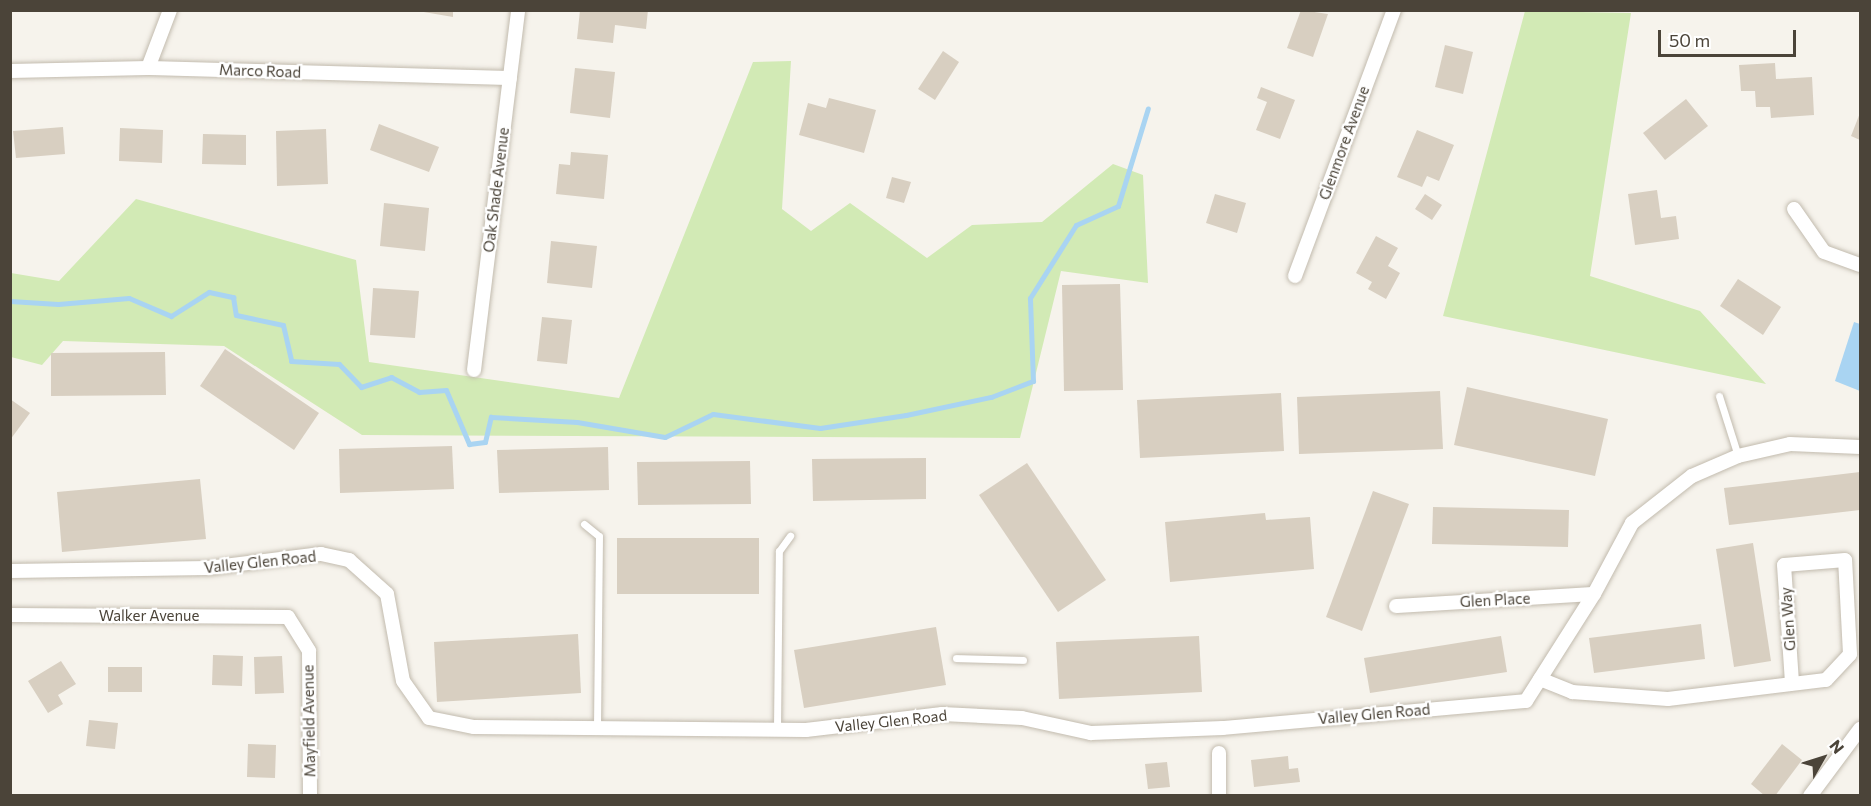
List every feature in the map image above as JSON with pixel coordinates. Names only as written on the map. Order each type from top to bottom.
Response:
[{"type":"street","points":[[148,68],[170,10]]},
{"type":"street","name":"Oak Shade Avenue","points":[[474,370],[518,10]]},
{"type":"street","name":"Glenmore Avenue","points":[[1294,276],[1394,10]]},
{"type":"street","name":"Marco Road","points":[[10,71],[148,68],[510,78]]},
{"type":"street","points":[[1794,209],[1824,252],[1860,265]]},
{"type":"street","name":"Valley Glen Road","points":[[10,572],[208,568],[321,554],[349,560],[387,594],[403,681],[429,718],[474,727],[777,729],[942,714],[1022,718],[1090,733],[1223,728],[1526,701],[1594,594],[1632,523],[1692,476],[1738,456],[1790,444],[1860,447]]},
{"type":"street","name":"Glen Way","points":[[1540,679],[1572,692],[1668,699],[1792,682],[1826,680],[1850,654],[1845,560],[1784,565],[1792,682]]},
{"type":"street","name":"Glen Place","points":[[1396,606],[1594,594]]},
{"type":"street","name":"Walker Avenue","points":[[10,615],[288,617]]},
{"type":"street","name":"Mayfield Avenue","points":[[288,617],[309,651],[310,795]]},
{"type":"street","points":[[1810,795],[1860,729]]},
{"type":"street","points":[[1219,753],[1219,795]]},
{"type":"lane","points":[[1719,396],[1738,456]]},
{"type":"lane","points":[[584,524],[599,536],[597,729]]},
{"type":"lane","points":[[777,729],[778,550],[790,536]]},
{"type":"lane","points":[[956,658],[1023,660]]},
{"type":"green space","points":[[1525,11],[1631,13],[1590,276],[1700,311],[1766,384],[1443,316]]},
{"type":"green space","points":[[791,61],[782,209],[811,231],[850,203],[927,258],[972,225],[1042,222],[1113,164],[1143,175],[1148,283],[1061,271],[1020,438],[362,435],[224,346],[63,341],[42,365],[11,357],[11,273],[59,281],[136,199],[356,260],[369,362],[619,398],[753,62]]},
{"type":"water","points":[[1854,322],[1860,324],[1860,391],[1835,381]]},
{"type":"building","points":[[412,10],[453,10],[453,17]]},
{"type":"building","points":[[580,10],[648,10],[646,29],[615,25],[613,43],[577,39]]},
{"type":"building","points":[[1301,10],[1328,14],[1313,57],[1287,48]]},
{"type":"building","points":[[1445,45],[1473,52],[1463,94],[1435,87]]},
{"type":"building","points":[[943,51],[959,62],[935,100],[918,89]]},
{"type":"building","points":[[1775,63],[1776,79],[1812,77],[1814,115],[1771,118],[1770,107],[1756,107],[1755,91],[1741,91],[1739,65]]},
{"type":"building","points":[[575,68],[615,72],[610,118],[570,113]]},
{"type":"building","points":[[1261,87],[1295,100],[1280,139],[1256,130],[1267,102],[1257,98]]},
{"type":"building","points":[[829,98],[876,110],[864,153],[799,135],[808,103],[826,108]]},
{"type":"building","points":[[1686,99],[1708,126],[1665,160],[1643,133]]},
{"type":"building","points":[[1860,113],[1860,140],[1851,136]]},
{"type":"building","points":[[379,124],[439,147],[429,172],[370,150]]},
{"type":"building","points":[[63,127],[65,154],[16,158],[13,131]]},
{"type":"building","points":[[120,128],[163,130],[162,163],[119,161]]},
{"type":"building","points":[[326,129],[328,184],[277,186],[276,131]]},
{"type":"building","points":[[1417,130],[1454,145],[1439,181],[1427,176],[1422,187],[1397,177]]},
{"type":"building","points":[[203,134],[246,135],[246,165],[202,164]]},
{"type":"building","points":[[571,152],[608,155],[604,199],[556,194],[559,164],[570,165]]},
{"type":"building","points":[[892,177],[911,182],[904,203],[886,198]]},
{"type":"building","points":[[1657,190],[1661,218],[1676,216],[1679,239],[1635,245],[1628,194]]},
{"type":"building","points":[[1215,194],[1246,203],[1237,233],[1206,223]]},
{"type":"building","points":[[1425,194],[1442,205],[1432,220],[1415,209]]},
{"type":"building","points":[[384,203],[429,208],[425,251],[380,246]]},
{"type":"building","points":[[1376,236],[1398,248],[1388,266],[1400,273],[1386,299],[1368,289],[1372,282],[1356,273]]},
{"type":"building","points":[[551,241],[597,246],[592,288],[547,283]]},
{"type":"building","points":[[1738,279],[1781,307],[1763,335],[1720,306]]},
{"type":"building","points":[[1120,284],[1123,390],[1064,391],[1062,285]]},
{"type":"building","points":[[373,288],[419,291],[415,338],[370,335]]},
{"type":"building","points":[[542,317],[572,320],[567,364],[537,361]]},
{"type":"building","points":[[225,349],[319,413],[294,450],[200,386]]},
{"type":"building","points":[[165,352],[166,395],[51,396],[51,353]]},
{"type":"building","points":[[1467,387],[1608,419],[1595,476],[1454,445]]},
{"type":"building","points":[[1440,391],[1443,449],[1299,454],[1297,397]]},
{"type":"building","points":[[1281,393],[1284,451],[1140,458],[1137,400]]},
{"type":"building","points":[[10,399],[30,413],[10,440]]},
{"type":"building","points":[[452,446],[454,489],[340,493],[339,449]]},
{"type":"building","points":[[608,447],[609,490],[499,493],[497,450]]},
{"type":"building","points":[[926,458],[926,499],[813,501],[812,459]]},
{"type":"building","points":[[750,461],[751,504],[638,505],[637,462]]},
{"type":"building","points":[[1027,463],[1106,580],[1058,612],[979,495]]},
{"type":"building","points":[[1860,472],[1860,510],[1729,525],[1724,488]]},
{"type":"building","points":[[200,479],[206,539],[62,552],[57,492]]},
{"type":"building","points":[[1373,491],[1409,504],[1362,631],[1326,617]]},
{"type":"building","points":[[1433,507],[1569,510],[1568,547],[1432,544]]},
{"type":"building","points":[[1265,513],[1266,520],[1310,517],[1314,569],[1170,582],[1165,522]]},
{"type":"building","points":[[617,538],[759,538],[759,594],[617,594]]},
{"type":"building","points":[[1753,543],[1771,661],[1734,667],[1716,549]]},
{"type":"building","points":[[1701,624],[1705,659],[1594,673],[1589,638]]},
{"type":"building","points":[[936,627],[946,685],[804,708],[794,650]]},
{"type":"building","points":[[578,634],[581,693],[437,702],[434,642]]},
{"type":"building","points":[[1199,636],[1202,692],[1059,699],[1056,642]]},
{"type":"building","points":[[1501,636],[1507,672],[1370,693],[1364,658]]},
{"type":"building","points":[[213,655],[243,656],[242,686],[212,685]]},
{"type":"building","points":[[282,656],[284,693],[255,694],[254,657]]},
{"type":"building","points":[[61,661],[76,684],[58,695],[63,704],[48,713],[28,681]]},
{"type":"building","points":[[108,667],[142,667],[142,692],[108,692]]},
{"type":"building","points":[[89,720],[118,723],[115,749],[86,746]]},
{"type":"building","points":[[248,744],[276,745],[275,778],[247,777]]},
{"type":"building","points":[[1782,744],[1802,760],[1775,796],[1765,796],[1751,784]]},
{"type":"building","points":[[1288,756],[1289,769],[1298,768],[1300,782],[1254,787],[1251,760]]},
{"type":"building","points":[[1167,762],[1170,787],[1148,789],[1145,764]]},
{"type":"waterway","points":[[10,301],[58,304],[129,298],[171,316],[209,292],[233,297],[236,315],[283,325],[291,361],[339,364],[361,387],[391,377],[419,392],[446,390],[469,444],[485,442],[491,417],[577,422],[665,437],[713,414],[820,428],[906,415],[991,397],[1033,381],[1030,298],[1076,225],[1118,206],[1148,108]]}]
